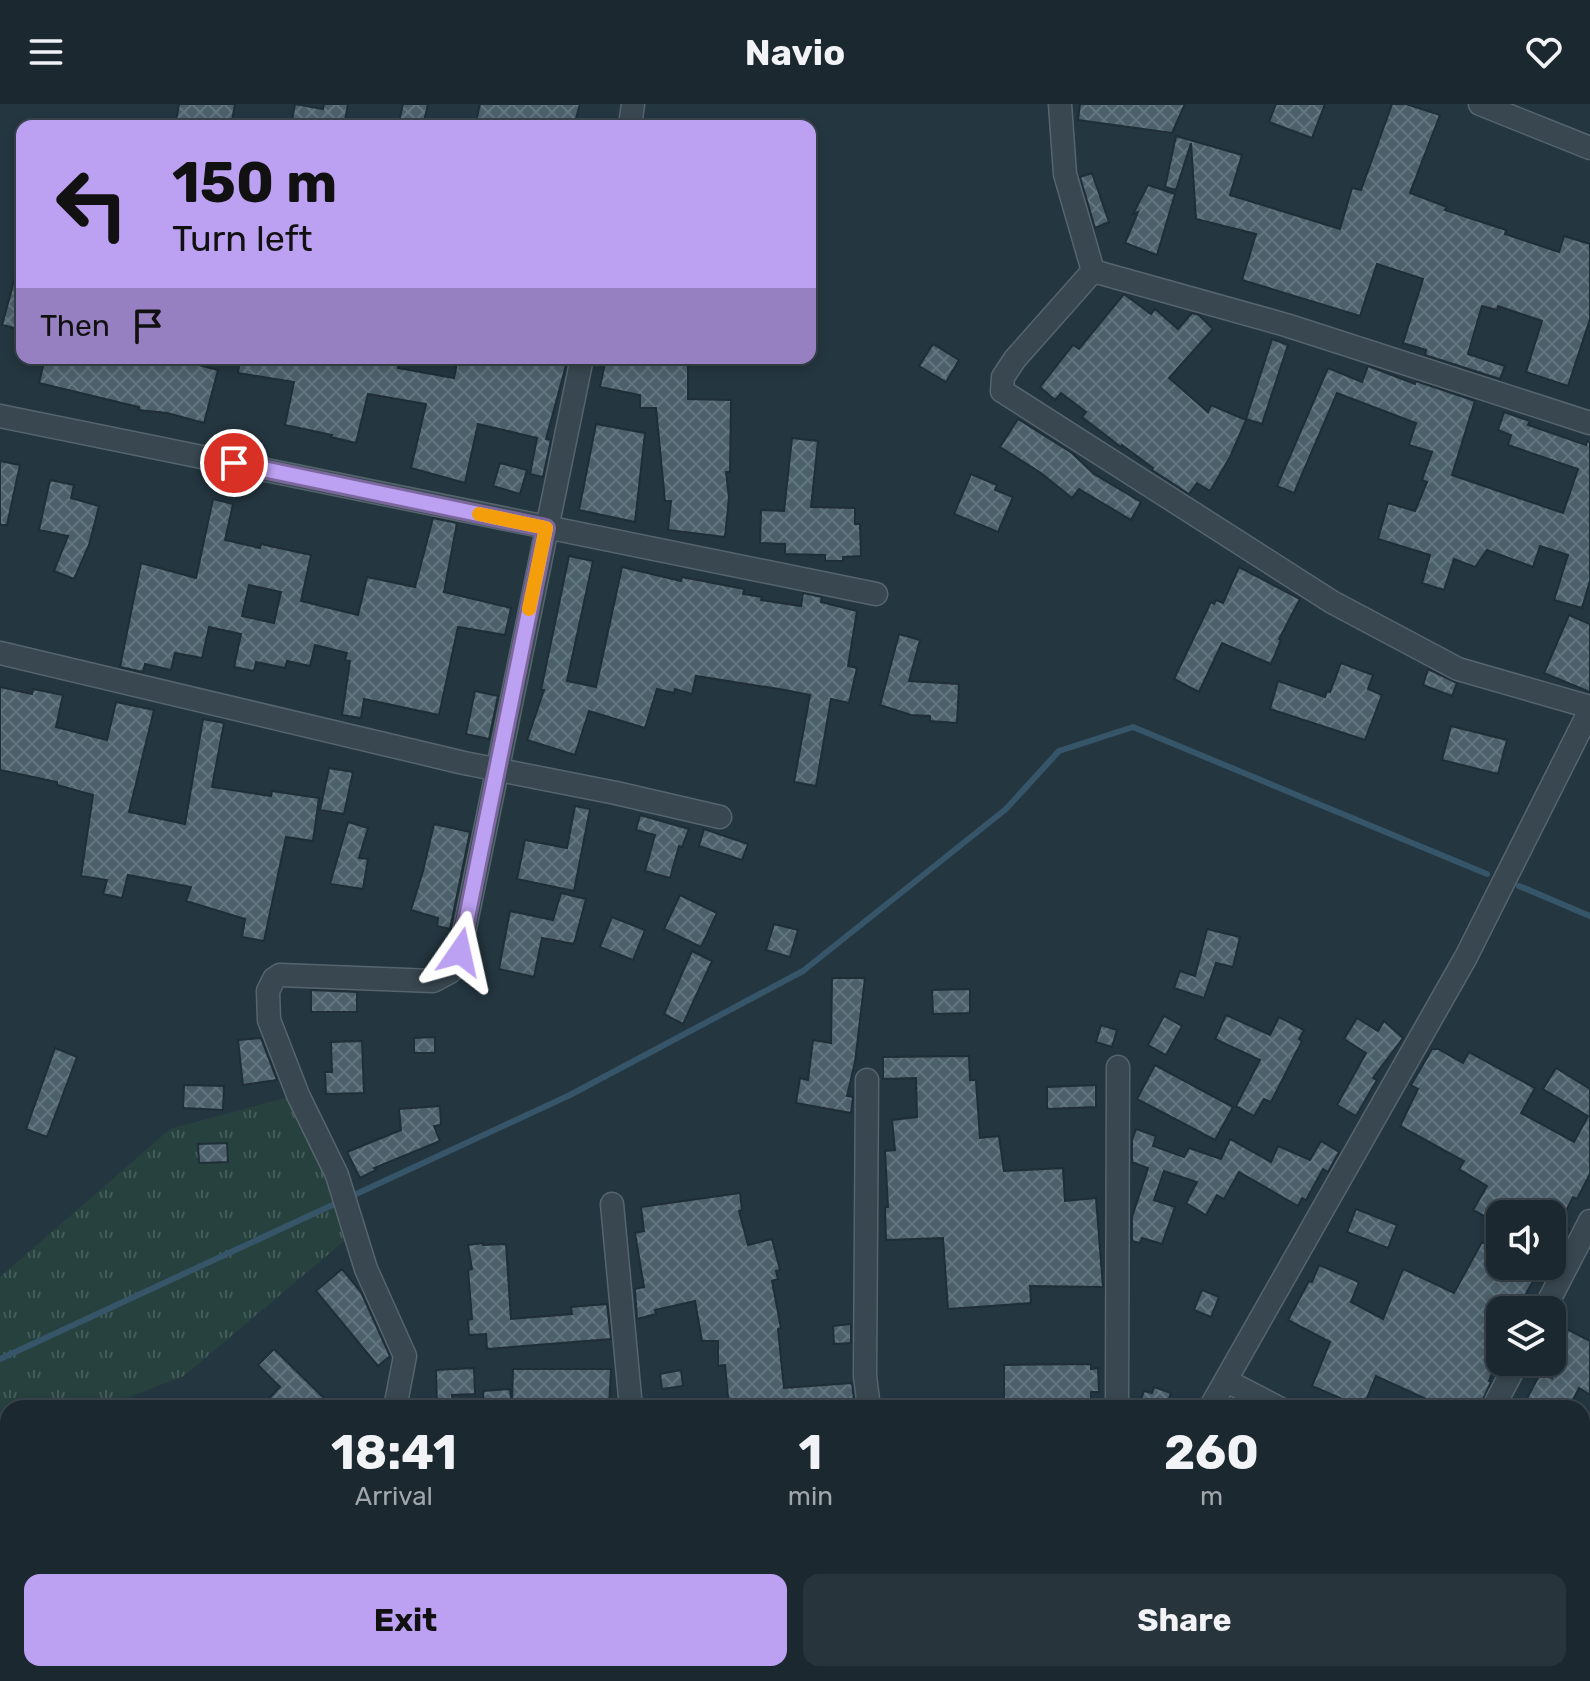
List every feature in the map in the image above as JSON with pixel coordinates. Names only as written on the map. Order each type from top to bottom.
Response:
[{"type":"street","points":[[1060,104],[1065,174],[1093,271]]},
{"type":"street","points":[[1480,104],[1590,148]]},
{"type":"street","points":[[1093,271],[1286,325],[1590,423]]},
{"type":"street","points":[[1093,271],[1015,359],[1003,377],[1002,391],[1332,602],[1458,669],[1590,709],[1466,957],[1215,1400]]},
{"type":"street","points":[[397,1400],[405,1356],[366,1269],[337,1175],[298,1095],[269,1020],[268,991],[280,975],[433,981],[450,972],[460,952],[581,364]]},
{"type":"street","points":[[0,416],[876,594]]},
{"type":"street","points":[[0,653],[450,760],[720,817]]},
{"type":"street","points":[[1117,1400],[1118,1067]]},
{"type":"street","points":[[867,1080],[865,1376],[868,1400]]},
{"type":"street","points":[[612,1204],[630,1400]]},
{"type":"street","points":[[1551,1296],[1590,1221]]},
{"type":"street","points":[[1497,1400],[1510,1376]]},
{"type":"street","points":[[1227,1381],[1264,1400]]},
{"type":"green space","points":[[292,1096],[362,1226],[184,1376],[121,1400],[0,1400],[0,1277],[170,1129]]},
{"type":"building","points":[[179,104],[235,104],[232,120],[176,120]]},
{"type":"building","points":[[295,104],[323,109],[324,104],[348,104],[345,120],[292,120]]},
{"type":"building","points":[[403,104],[428,104],[424,120],[399,120]]},
{"type":"building","points":[[480,104],[580,104],[576,120],[476,120]]},
{"type":"building","points":[[1080,104],[1185,104],[1172,133],[1078,120]]},
{"type":"building","points":[[1276,104],[1325,104],[1312,138],[1269,122]]},
{"type":"building","points":[[1392,104],[1406,104],[1440,115],[1410,193],[1447,207],[1445,210],[1506,230],[1505,234],[1559,252],[1564,236],[1590,244],[1590,319],[1568,386],[1526,372],[1542,321],[1498,306],[1497,310],[1482,306],[1468,354],[1505,366],[1500,379],[1425,355],[1426,350],[1403,343],[1423,279],[1377,264],[1360,316],[1242,280],[1256,234],[1196,219],[1191,143],[1176,190],[1165,187],[1176,136],[1242,155],[1230,195],[1340,229],[1352,188],[1361,190]]},
{"type":"building","points":[[1092,173],[1109,222],[1095,228],[1080,177]]},
{"type":"building","points":[[1148,185],[1175,194],[1157,255],[1125,243],[1138,212],[1133,214]]},
{"type":"building","points":[[16,274],[16,328],[2,325]]},
{"type":"building","points":[[1124,294],[1151,314],[1155,309],[1178,329],[1192,313],[1199,315],[1213,329],[1169,378],[1208,412],[1211,405],[1246,420],[1230,457],[1210,491],[1197,483],[1189,494],[1082,417],[1086,412],[1061,393],[1055,400],[1040,387],[1073,345],[1079,349]]},
{"type":"building","points":[[1272,339],[1288,345],[1262,424],[1246,419]]},
{"type":"building","points":[[933,344],[959,360],[946,382],[919,366]]},
{"type":"building","points":[[44,364],[195,364],[218,370],[204,423],[167,413],[139,410],[139,407],[39,383]]},
{"type":"building","points":[[239,364],[399,364],[398,368],[454,378],[457,364],[566,364],[546,439],[551,440],[543,477],[530,474],[537,438],[478,424],[465,483],[411,468],[426,404],[368,394],[356,443],[285,425],[294,382],[238,373]]},
{"type":"building","points":[[605,364],[688,364],[688,399],[731,400],[725,537],[668,530],[671,501],[665,501],[656,408],[640,408],[640,395],[600,387]]},
{"type":"building","points":[[1368,366],[1415,384],[1416,381],[1475,401],[1452,475],[1563,513],[1578,469],[1508,445],[1511,435],[1498,430],[1504,412],[1530,421],[1528,425],[1586,445],[1587,441],[1590,442],[1590,581],[1582,608],[1554,600],[1568,555],[1540,546],[1533,567],[1487,550],[1475,567],[1454,559],[1444,590],[1422,583],[1430,555],[1378,539],[1388,503],[1415,511],[1427,482],[1422,480],[1432,452],[1409,445],[1416,423],[1337,393],[1294,493],[1277,486],[1328,368],[1362,382]]},
{"type":"building","points":[[1018,419],[1072,453],[1094,474],[1141,502],[1131,520],[1079,489],[1072,498],[1041,473],[1000,447]]},
{"type":"building","points":[[596,424],[645,433],[635,522],[579,510]]},
{"type":"building","points":[[792,438],[818,441],[811,507],[855,508],[855,524],[860,524],[861,556],[843,557],[843,561],[825,561],[825,555],[785,554],[785,544],[760,543],[761,510],[784,511]]},
{"type":"building","points":[[0,461],[20,465],[7,525],[0,525]]},
{"type":"building","points":[[500,463],[527,470],[520,494],[493,486]]},
{"type":"building","points":[[971,474],[997,485],[995,490],[1013,497],[998,532],[954,514]]},
{"type":"building","points":[[50,480],[74,485],[71,498],[99,506],[89,545],[74,579],[54,571],[68,536],[39,530]]},
{"type":"building","points":[[213,499],[233,504],[225,540],[311,555],[301,601],[358,615],[367,577],[415,587],[433,518],[457,523],[444,592],[511,608],[505,635],[458,627],[439,715],[364,699],[361,718],[342,715],[350,661],[345,660],[347,653],[315,645],[310,666],[287,661],[285,668],[256,662],[254,671],[234,667],[241,634],[209,627],[202,658],[175,653],[171,670],[145,664],[143,672],[120,667],[141,563],[196,578]],"holes":[[[249,585],[281,592],[274,623],[242,616]]]},
{"type":"building","points":[[569,556],[593,561],[567,681],[596,687],[622,567],[681,581],[682,577],[744,589],[743,594],[762,597],[761,600],[801,606],[803,593],[822,597],[821,602],[857,611],[848,666],[857,668],[849,703],[831,699],[816,786],[794,782],[810,695],[785,690],[696,676],[692,694],[675,689],[674,693],[657,689],[645,728],[589,711],[575,755],[527,740],[544,690],[541,690]]},
{"type":"building","points":[[1239,567],[1300,599],[1279,639],[1271,664],[1222,643],[1199,692],[1174,679],[1211,602],[1214,604],[1216,600],[1223,603]]},
{"type":"building","points":[[1569,615],[1590,624],[1590,692],[1544,673]]},
{"type":"building","points":[[899,634],[920,640],[909,681],[959,684],[957,723],[930,721],[930,716],[911,715],[880,705]]},
{"type":"building","points":[[1341,663],[1373,675],[1368,689],[1382,695],[1365,740],[1270,709],[1278,681],[1325,697]]},
{"type":"building","points":[[1428,669],[1457,683],[1452,696],[1423,685]]},
{"type":"building","points":[[0,687],[32,694],[33,689],[63,695],[56,727],[107,740],[116,702],[154,710],[129,812],[185,824],[203,719],[224,723],[212,787],[271,796],[272,791],[319,798],[313,841],[286,837],[264,941],[242,937],[245,919],[186,901],[191,887],[128,875],[122,898],[103,894],[107,880],[81,876],[93,795],[57,785],[57,782],[0,770]]},
{"type":"building","points":[[475,691],[498,696],[489,739],[466,734]]},
{"type":"building","points":[[1451,726],[1507,740],[1498,774],[1442,760]]},
{"type":"building","points":[[329,768],[353,772],[344,814],[320,810]]},
{"type":"building","points":[[575,806],[590,809],[574,891],[517,879],[525,840],[567,848]]},
{"type":"building","points":[[640,815],[689,829],[682,847],[679,846],[670,878],[645,871],[655,835],[636,830]]},
{"type":"building","points":[[348,822],[368,828],[359,858],[368,859],[363,889],[330,884]]},
{"type":"building","points":[[434,824],[470,832],[450,929],[437,926],[438,918],[411,910]]},
{"type":"building","points":[[704,829],[748,844],[742,860],[699,846]]},
{"type":"building","points":[[561,893],[586,899],[574,944],[542,938],[534,977],[499,969],[510,911],[553,920]]},
{"type":"building","points":[[680,895],[717,913],[701,947],[664,929]]},
{"type":"building","points":[[612,917],[645,930],[633,960],[600,947]]},
{"type":"building","points":[[774,924],[798,930],[790,957],[766,950]]},
{"type":"building","points":[[1207,929],[1240,937],[1233,967],[1216,963],[1204,998],[1174,988],[1180,971],[1195,976]]},
{"type":"building","points":[[692,951],[712,961],[683,1024],[664,1014]]},
{"type":"building","points":[[832,978],[865,978],[855,1062],[847,1096],[853,1097],[851,1113],[796,1103],[800,1078],[808,1080],[813,1040],[831,1043]]},
{"type":"building","points":[[970,989],[970,1013],[933,1014],[932,990]]},
{"type":"building","points":[[311,990],[357,992],[357,1012],[311,1012]]},
{"type":"building","points":[[1226,1015],[1270,1035],[1279,1017],[1304,1030],[1299,1039],[1302,1041],[1271,1102],[1264,1099],[1254,1116],[1236,1106],[1260,1060],[1215,1039]]},
{"type":"building","points":[[1164,1016],[1182,1026],[1166,1055],[1148,1045]]},
{"type":"building","points":[[1357,1018],[1378,1031],[1384,1021],[1403,1038],[1373,1078],[1377,1080],[1356,1116],[1337,1105],[1366,1053],[1344,1039]]},
{"type":"building","points":[[1101,1025],[1117,1030],[1112,1047],[1096,1042]]},
{"type":"building","points":[[435,1037],[435,1053],[414,1053],[414,1038]]},
{"type":"building","points":[[261,1038],[277,1080],[243,1085],[238,1040]]},
{"type":"building","points":[[362,1041],[364,1093],[326,1094],[325,1072],[332,1072],[331,1042]]},
{"type":"building","points":[[55,1048],[77,1057],[47,1137],[26,1129]]},
{"type":"building","points":[[1432,1049],[1438,1049],[1463,1063],[1469,1052],[1535,1088],[1521,1113],[1574,1142],[1588,1116],[1543,1089],[1556,1068],[1590,1089],[1590,1174],[1577,1199],[1573,1197],[1566,1211],[1566,1200],[1486,1200],[1486,1217],[1473,1210],[1487,1186],[1459,1169],[1464,1161],[1400,1126],[1418,1089],[1411,1085]]},
{"type":"building","points":[[969,1056],[970,1080],[976,1080],[980,1138],[999,1136],[1004,1171],[1063,1168],[1065,1201],[1096,1198],[1103,1287],[1030,1286],[1031,1303],[948,1309],[943,1238],[886,1240],[885,1151],[895,1150],[892,1120],[917,1117],[916,1078],[883,1079],[883,1057]]},
{"type":"building","points":[[1155,1065],[1233,1107],[1215,1140],[1137,1099]]},
{"type":"building","points":[[184,1085],[224,1086],[223,1110],[183,1108]]},
{"type":"building","points":[[1096,1085],[1096,1107],[1047,1109],[1047,1087]]},
{"type":"building","points":[[440,1106],[441,1125],[434,1126],[440,1141],[374,1168],[376,1170],[360,1178],[347,1152],[401,1130],[399,1109]]},
{"type":"building","points":[[1136,1129],[1156,1136],[1153,1146],[1184,1157],[1189,1148],[1221,1159],[1230,1139],[1271,1162],[1278,1146],[1310,1160],[1321,1141],[1339,1152],[1328,1172],[1323,1169],[1306,1200],[1302,1198],[1298,1206],[1239,1172],[1224,1199],[1217,1195],[1206,1215],[1186,1203],[1197,1182],[1164,1171],[1154,1200],[1175,1207],[1162,1244],[1142,1238],[1140,1243],[1132,1241],[1132,1217],[1148,1168],[1132,1162],[1132,1140]]},
{"type":"building","points":[[227,1143],[228,1162],[199,1163],[198,1144]]},
{"type":"building","points":[[740,1193],[742,1210],[739,1211],[748,1245],[772,1239],[780,1270],[776,1271],[778,1279],[772,1281],[781,1328],[778,1329],[784,1388],[852,1383],[854,1400],[728,1400],[725,1365],[718,1366],[718,1341],[702,1341],[695,1301],[655,1310],[656,1314],[637,1319],[635,1289],[644,1287],[635,1233],[644,1231],[641,1207]]},
{"type":"building","points":[[1356,1209],[1397,1225],[1388,1248],[1347,1232]]},
{"type":"building","points":[[1482,1242],[1486,1244],[1486,1280],[1534,1280],[1525,1296],[1486,1296],[1486,1376],[1491,1376],[1491,1382],[1483,1400],[1428,1400],[1376,1376],[1366,1400],[1344,1400],[1312,1386],[1330,1342],[1288,1320],[1319,1265],[1359,1282],[1351,1302],[1383,1319],[1403,1269],[1454,1293]]},
{"type":"building","points":[[506,1244],[511,1319],[572,1314],[571,1307],[607,1304],[611,1339],[487,1349],[486,1334],[469,1335],[468,1320],[472,1319],[468,1270],[472,1269],[468,1245]]},
{"type":"building","points":[[342,1269],[361,1292],[390,1356],[378,1366],[316,1291]]},
{"type":"building","points":[[1202,1290],[1219,1297],[1211,1317],[1194,1310]]},
{"type":"building","points":[[851,1324],[851,1343],[834,1344],[833,1326]]},
{"type":"building","points":[[1566,1329],[1590,1341],[1590,1395],[1579,1388],[1573,1400],[1526,1400],[1539,1376],[1566,1376]]},
{"type":"building","points":[[274,1349],[326,1400],[268,1400],[280,1387],[258,1365]]},
{"type":"building","points":[[1091,1364],[1091,1369],[1098,1368],[1099,1392],[1091,1392],[1091,1400],[1004,1400],[1004,1365]]},
{"type":"building","points":[[474,1368],[475,1394],[452,1395],[452,1400],[437,1400],[436,1370]]},
{"type":"building","points":[[513,1369],[611,1369],[609,1400],[512,1400]]},
{"type":"building","points":[[681,1370],[683,1386],[662,1389],[660,1374]]},
{"type":"building","points":[[1154,1387],[1171,1393],[1169,1399],[1172,1400],[1141,1400],[1144,1391],[1152,1393]]},
{"type":"building","points":[[510,1389],[511,1400],[484,1400],[483,1391]]},
{"type":"waterway","points":[[0,1359],[570,1095],[803,971],[1006,809],[1059,751],[1133,727],[1487,874]]},
{"type":"waterway","points":[[1519,886],[1590,916]]},
{"type":"slow traffic","points":[[479,514],[546,528],[529,609]]},
{"type":"route","points":[[234,463],[546,528],[460,952]]}]
